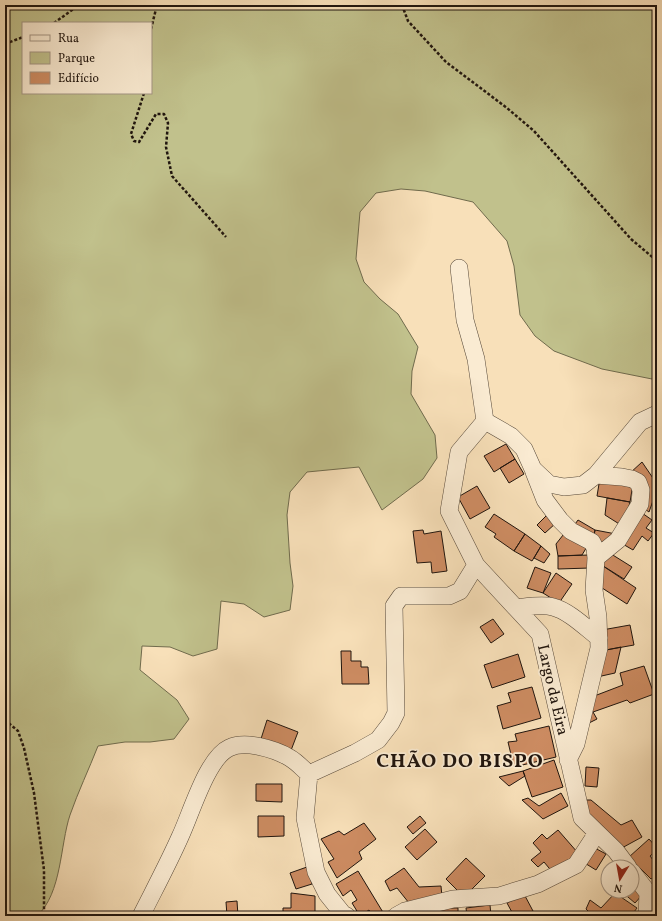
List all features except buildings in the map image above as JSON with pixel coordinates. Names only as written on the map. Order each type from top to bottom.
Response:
[{"type":"street","points":[[459,268],[465,320],[476,359],[486,420],[511,436],[524,449],[547,504],[560,520],[571,530],[592,542],[595,548],[596,558],[594,590],[599,638],[597,656],[576,744],[568,760]]},
{"type":"street","points":[[533,469],[549,484],[564,487],[583,485],[596,475],[640,422],[657,414]]},
{"type":"street","name":"Largo da Eira","points":[[486,420],[459,452],[449,511],[476,565],[540,634],[582,818],[616,851],[622,859]]},
{"type":"street","points":[[596,475],[622,476],[632,479],[638,482],[641,490],[640,504],[618,540],[596,558]]},
{"type":"street","points":[[309,774],[355,753],[378,740],[391,723],[396,713],[394,606],[401,596],[449,596],[460,591],[476,565]]},
{"type":"street","points":[[516,608],[529,606],[553,607],[575,618],[599,638]]},
{"type":"street","points":[[141,916],[180,837],[209,770],[219,754],[230,747],[243,744],[258,746],[291,758],[309,774]]},
{"type":"street","points":[[309,774],[305,818],[316,872],[327,894],[343,914],[347,916]]},
{"type":"street","points":[[396,916],[405,911],[453,899],[499,896],[538,884],[576,865],[597,832]]},
{"type":"street","points":[[640,882],[648,893],[647,916]]},
{"type":"path","points":[[55,22],[79,5]]},
{"type":"path","points":[[152,26],[158,5]]},
{"type":"path","points":[[402,5],[408,21],[446,62],[507,108],[534,132],[631,239],[657,261]]},
{"type":"path","points":[[5,44],[22,37]]},
{"type":"path","points":[[144,94],[131,134],[134,141],[139,142],[156,114],[164,114],[168,123],[166,147],[172,176],[226,237]]},
{"type":"path","points":[[5,720],[18,731],[24,748],[34,793],[44,870],[44,916]]},
{"type":"green space","points":[[5,5],[657,5],[657,380],[602,369],[554,351],[535,336],[520,315],[514,266],[507,241],[473,202],[425,191],[401,189],[376,193],[360,212],[356,259],[364,282],[380,299],[398,314],[418,347],[412,371],[411,394],[435,435],[437,458],[423,479],[382,510],[359,467],[307,472],[290,492],[287,515],[293,586],[290,610],[264,617],[244,604],[221,601],[217,649],[193,656],[170,647],[142,646],[140,670],[177,700],[189,719],[174,739],[150,742],[125,742],[98,746],[70,815],[56,882],[45,906],[37,916],[5,916]]},
{"type":"district","name":"CHÃO DO BISPO","points":[[460,762]]}]
